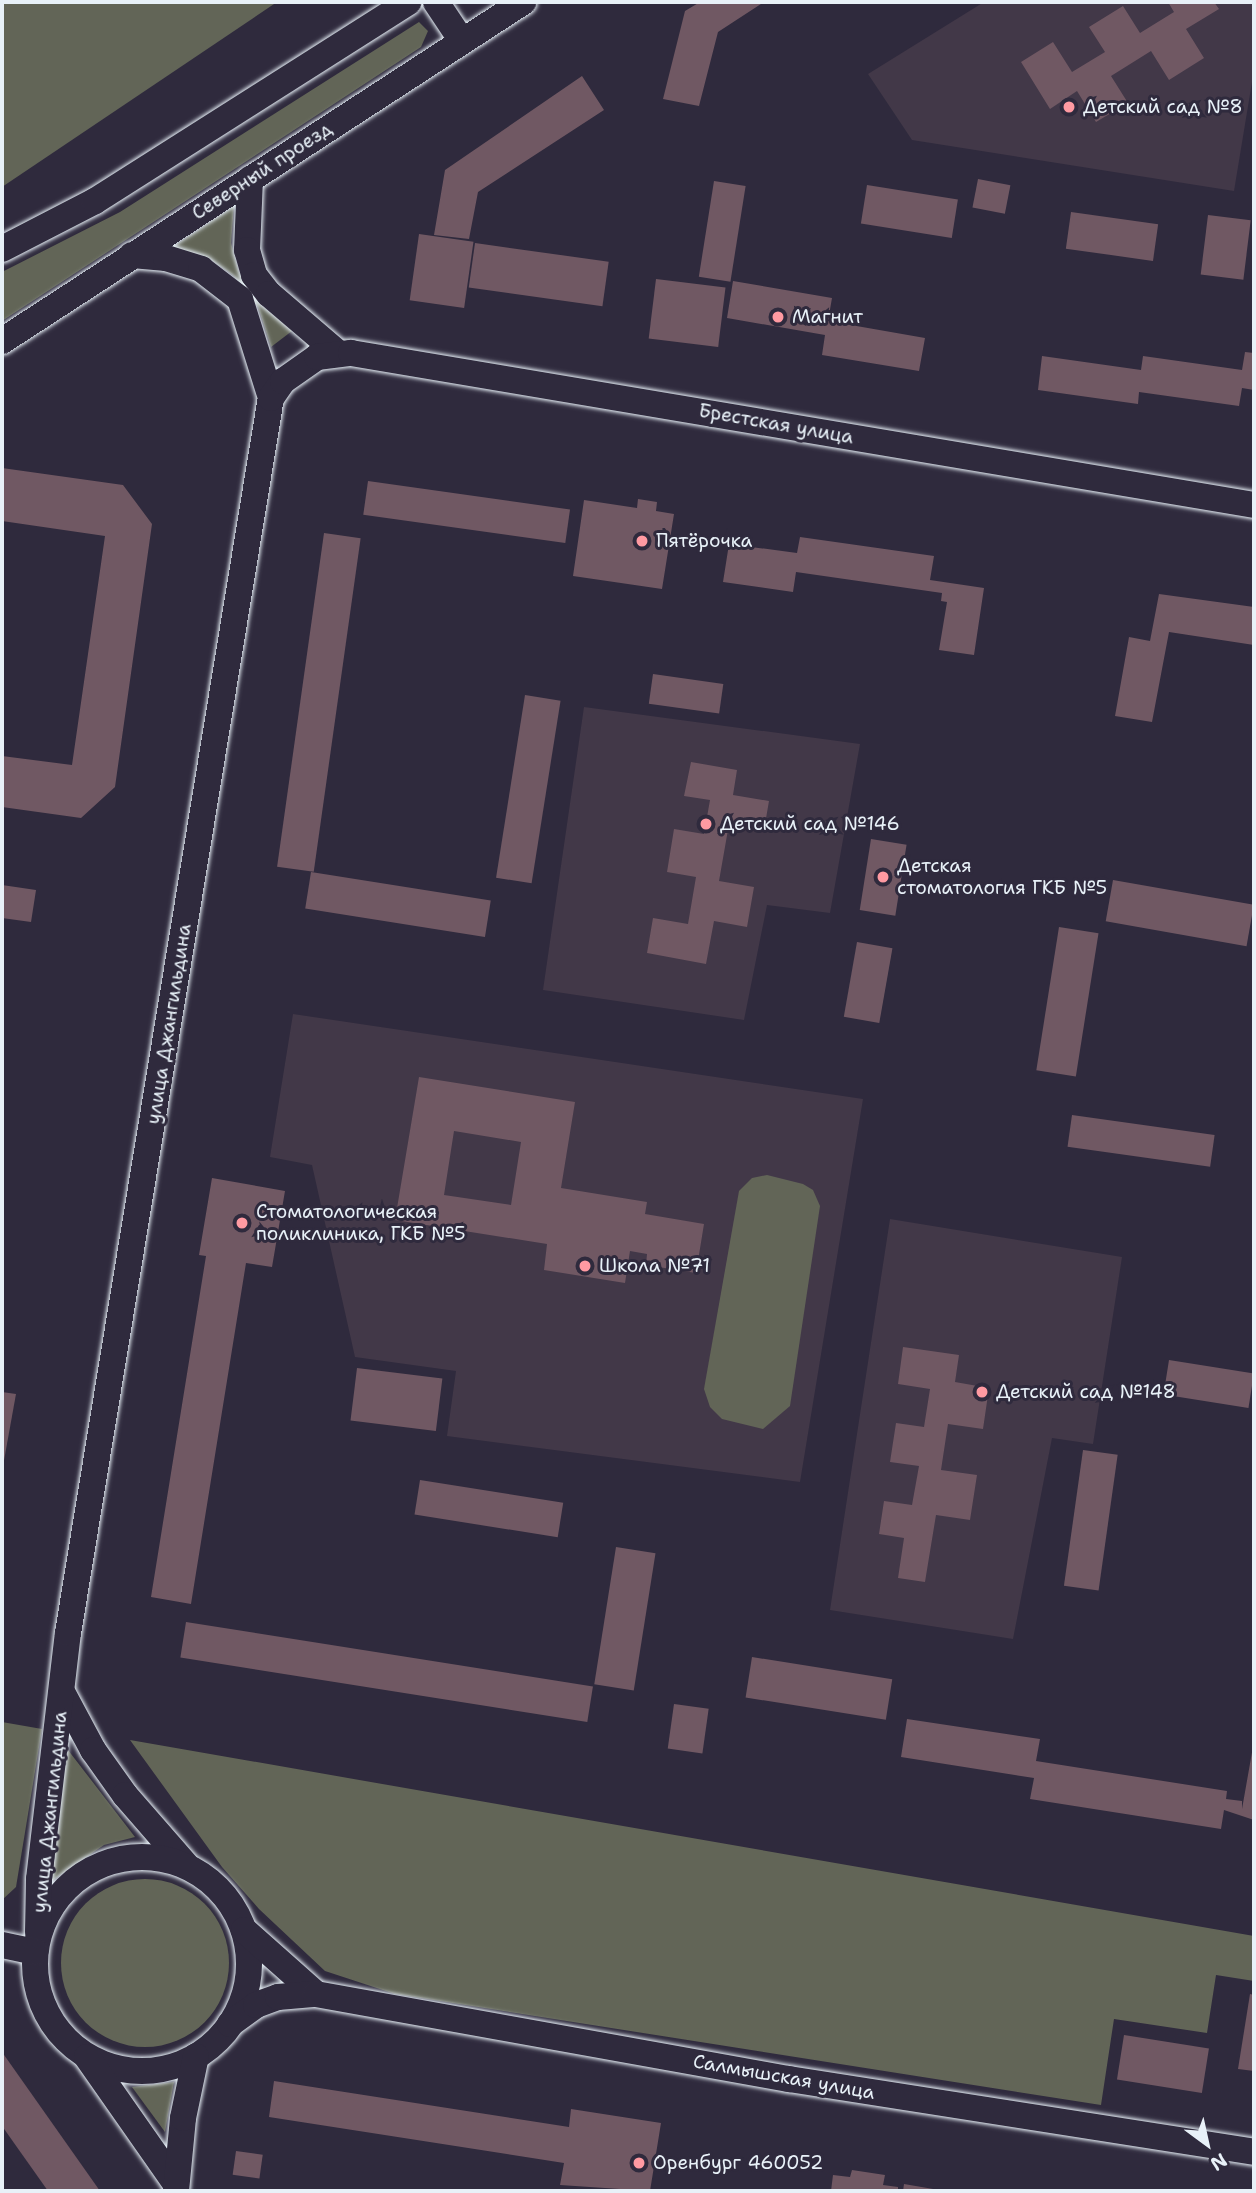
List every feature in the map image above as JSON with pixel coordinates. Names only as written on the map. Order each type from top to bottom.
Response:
[{"type":"main road","points":[[2,249],[95,201],[408,2]]},
{"type":"main road","points":[[436,2],[462,41]]},
{"type":"main road","name":"Северный проезд","points":[[2,341],[523,2]]},
{"type":"main road","points":[[250,179],[247,250],[254,275],[269,294],[337,352],[299,367],[271,398]]},
{"type":"main road","points":[[132,255],[166,258],[201,269],[240,299],[271,398]]},
{"type":"main road","name":"Брестская улица","points":[[337,352],[1254,505]]},
{"type":"main road","name":"улица Джангильдина","points":[[36,1942],[39,1879],[62,1693],[271,398]]},
{"type":"main road","name":"улица Джангильдина","points":[[62,1693],[117,1783],[186,1865]]},
{"type":"main road","points":[[87,2057],[123,2070],[160,2070],[196,2056],[230,2024],[245,1995],[249,1962],[244,1930],[231,1903],[211,1881],[186,1865],[141,1856],[97,1866],[60,1892],[36,1942],[38,1993],[56,2029],[87,2057],[176,2188]]},
{"type":"main road","points":[[244,1930],[316,1994]]},
{"type":"main road","points":[[2,1945],[36,1942]]},
{"type":"main road","name":"Салмышская улица","points":[[230,2024],[256,2005],[278,1997],[316,1994],[789,2079],[1254,2152]]},
{"type":"main road","points":[[176,2188],[183,2118],[196,2056]]},
{"type":"shaded area","name":"Детский сад №8","points":[[984,2],[1254,2],[1254,70],[1234,191],[912,140],[868,74]]},
{"type":"shaded area","name":"Детский сад №146","points":[[584,707],[860,744],[830,913],[767,905],[744,1020],[543,990]]},
{"type":"shaded area","name":"Школа №71","points":[[293,1014],[863,1099],[800,1482],[447,1436],[456,1371],[355,1357],[312,1165],[270,1157]]},
{"type":"shaded area","name":"Детский сад №148","points":[[890,1219],[1122,1257],[1093,1444],[1052,1438],[1013,1639],[830,1610]]},
{"type":"green space","points":[[2,2],[277,2],[2,187]]},
{"type":"green space","points":[[419,22],[428,31],[421,47],[2,321],[2,272],[120,212]]},
{"type":"green space","points":[[234,206],[231,243],[239,273],[261,305],[292,331],[271,347],[258,307],[234,276],[207,257],[171,248]]},
{"type":"green space","points":[[767,1175],[803,1184],[813,1190],[820,1206],[790,1406],[763,1429],[722,1419],[710,1407],[704,1389],[739,1191],[752,1178]]},
{"type":"green space","points":[[2,1722],[42,1729],[16,1887],[2,1900]]},
{"type":"green space","points":[[130,1740],[1254,1936],[1254,1981],[1216,1975],[1207,2033],[1114,2019],[1101,2105],[395,1994],[325,1971],[259,1909],[222,1867]]},
{"type":"green space","points":[[68,1750],[135,1837],[104,1845],[46,1885]]},
{"type":"green space","points":[[145,1879],[177,1885],[205,1903],[223,1931],[229,1963],[223,1995],[205,2023],[177,2041],[145,2047],[113,2041],[85,2023],[67,1995],[61,1963],[67,1931],[85,1903],[113,1885]]},
{"type":"green space","points":[[174,2082],[165,2132],[132,2087]]},
{"type":"building","points":[[700,2],[764,2],[718,32],[699,106],[663,99],[685,11]]},
{"type":"building","points":[[1168,2],[1214,2],[1219,9],[1186,29],[1204,58],[1169,80],[1151,51],[1111,76],[1128,103],[1096,122],[1077,91],[1050,109],[1021,62],[1053,42],[1072,72],[1105,52],[1089,27],[1123,6],[1140,33],[1174,12]]},
{"type":"building","points":[[582,76],[604,110],[478,192],[469,239],[434,235],[445,170]]},
{"type":"building","points":[[978,179],[1010,185],[1005,214],[972,207]]},
{"type":"building","points":[[714,181],[746,186],[730,282],[699,277]]},
{"type":"building","points":[[867,185],[958,199],[952,238],[861,224]]},
{"type":"building","points":[[1071,212],[1158,224],[1153,261],[1066,249]]},
{"type":"building","points":[[1208,215],[1251,220],[1243,280],[1201,275]]},
{"type":"building","points":[[419,234],[473,242],[464,308],[410,300]]},
{"type":"building","points":[[475,243],[609,262],[602,306],[469,288]]},
{"type":"building","points":[[656,279],[725,288],[718,347],[649,339]]},
{"type":"building","points":[[733,281],[832,298],[828,321],[925,338],[919,371],[822,355],[825,335],[727,318]]},
{"type":"building","points":[[1245,352],[1254,353],[1254,390],[1242,388],[1239,406],[1139,392],[1138,404],[1038,390],[1042,356],[1141,370],[1143,356],[1242,370]]},
{"type":"building","points":[[2,468],[123,485],[152,524],[115,787],[81,818],[2,807],[2,756],[72,765],[105,536],[2,521]]},
{"type":"building","points":[[368,481],[570,509],[565,543],[363,515]]},
{"type":"building","points":[[638,499],[657,502],[656,511],[674,514],[662,589],[573,576],[584,500],[637,508]]},
{"type":"building","points":[[324,533],[361,538],[314,872],[277,867]]},
{"type":"building","points":[[800,537],[934,556],[930,580],[984,588],[974,655],[939,650],[947,602],[941,601],[942,593],[796,572],[793,592],[723,582],[729,544],[797,553]]},
{"type":"building","points":[[1159,594],[1254,607],[1254,645],[1169,632],[1152,722],[1115,716],[1129,637],[1150,641]]},
{"type":"building","points":[[653,674],[723,684],[719,714],[649,704]]},
{"type":"building","points":[[525,695],[561,701],[532,883],[496,878]]},
{"type":"building","points":[[691,762],[737,770],[733,795],[769,801],[764,830],[729,824],[719,881],[754,887],[747,927],[714,921],[706,964],[647,953],[653,918],[688,924],[696,877],[667,872],[674,829],[704,834],[710,800],[684,796]]},
{"type":"building","name":"Детская стоматология ГКБ №5","points":[[871,839],[907,845],[895,916],[860,910]]},
{"type":"building","points":[[311,872],[491,900],[485,937],[305,909]]},
{"type":"building","points":[[1113,880],[1254,905],[1247,946],[1106,921]]},
{"type":"building","points":[[2,885],[36,890],[31,922],[2,918]]},
{"type":"building","points":[[1059,927],[1099,933],[1076,1076],[1036,1070]]},
{"type":"building","points":[[857,942],[892,948],[879,1023],[844,1017]]},
{"type":"building","points":[[419,1077],[575,1102],[561,1188],[647,1202],[645,1214],[704,1224],[696,1273],[646,1265],[647,1254],[630,1251],[625,1283],[544,1270],[547,1244],[395,1220]],"holes":[[[454,1131],[521,1142],[511,1205],[444,1195]]]},
{"type":"building","points":[[1072,1115],[1215,1135],[1210,1167],[1068,1147]]},
{"type":"building","points":[[212,1178],[285,1191],[272,1267],[246,1263],[191,1604],[151,1597],[206,1256],[199,1255]]},
{"type":"building","points":[[903,1347],[959,1355],[955,1382],[989,1388],[983,1429],[948,1424],[941,1470],[977,1475],[970,1520],[936,1515],[925,1582],[898,1578],[904,1538],[879,1534],[884,1501],[912,1505],[919,1466],[890,1462],[896,1423],[924,1427],[930,1389],[898,1384]]},
{"type":"building","points":[[1169,1360],[1254,1373],[1248,1408],[1164,1395]]},
{"type":"building","points":[[357,1368],[442,1378],[436,1431],[351,1421]]},
{"type":"building","points":[[2,1392],[16,1394],[3,1466],[2,1466]]},
{"type":"building","points":[[1083,1450],[1118,1455],[1099,1591],[1064,1586]]},
{"type":"building","points":[[420,1480],[563,1503],[558,1537],[415,1515]]},
{"type":"building","points":[[616,1547],[656,1553],[634,1691],[594,1684]]},
{"type":"building","points":[[186,1622],[593,1686],[587,1722],[180,1658]]},
{"type":"building","points":[[752,1657],[892,1679],[886,1720],[746,1697]]},
{"type":"building","points":[[674,1704],[709,1709],[702,1753],[668,1749]]},
{"type":"building","points":[[907,1719],[1040,1739],[1036,1761],[1227,1791],[1226,1799],[1242,1801],[1242,1809],[1254,1741],[1254,1820],[1224,1810],[1221,1829],[1030,1799],[1034,1778],[901,1757]]},
{"type":"building","points":[[1250,1994],[1254,1995],[1254,2071],[1238,2069]]},
{"type":"building","points":[[1124,2035],[1209,2048],[1202,2093],[1117,2079]]},
{"type":"building","points":[[2,2052],[100,2191],[48,2191],[2,2126]]},
{"type":"building","points":[[274,2081],[569,2127],[571,2109],[661,2123],[650,2191],[560,2185],[564,2163],[269,2117]]},
{"type":"building","points":[[236,2151],[263,2155],[259,2179],[233,2175]]},
{"type":"building","points":[[852,2170],[885,2175],[883,2185],[898,2187],[898,2191],[831,2191],[833,2175],[850,2177]]},
{"type":"building","points":[[904,2184],[939,2190],[939,2191],[903,2191]]},
{"type":"place","name":"Детский сад №8","points":[[1069,107]]},
{"type":"place","name":"Магнит","points":[[778,317]]},
{"type":"place","name":"Пятёрочка","points":[[642,541]]},
{"type":"place","name":"Детский сад №146","points":[[706,824]]},
{"type":"place","name":"Детская стоматология ГКБ №5","points":[[883,877]]},
{"type":"place","name":"Стоматологическая поликлиника, ГКБ №5","points":[[242,1223]]},
{"type":"place","name":"Школа №71","points":[[585,1266]]},
{"type":"place","name":"Детский сад №148","points":[[982,1392]]},
{"type":"place","name":"Оренбург 460052","points":[[639,2163]]}]
